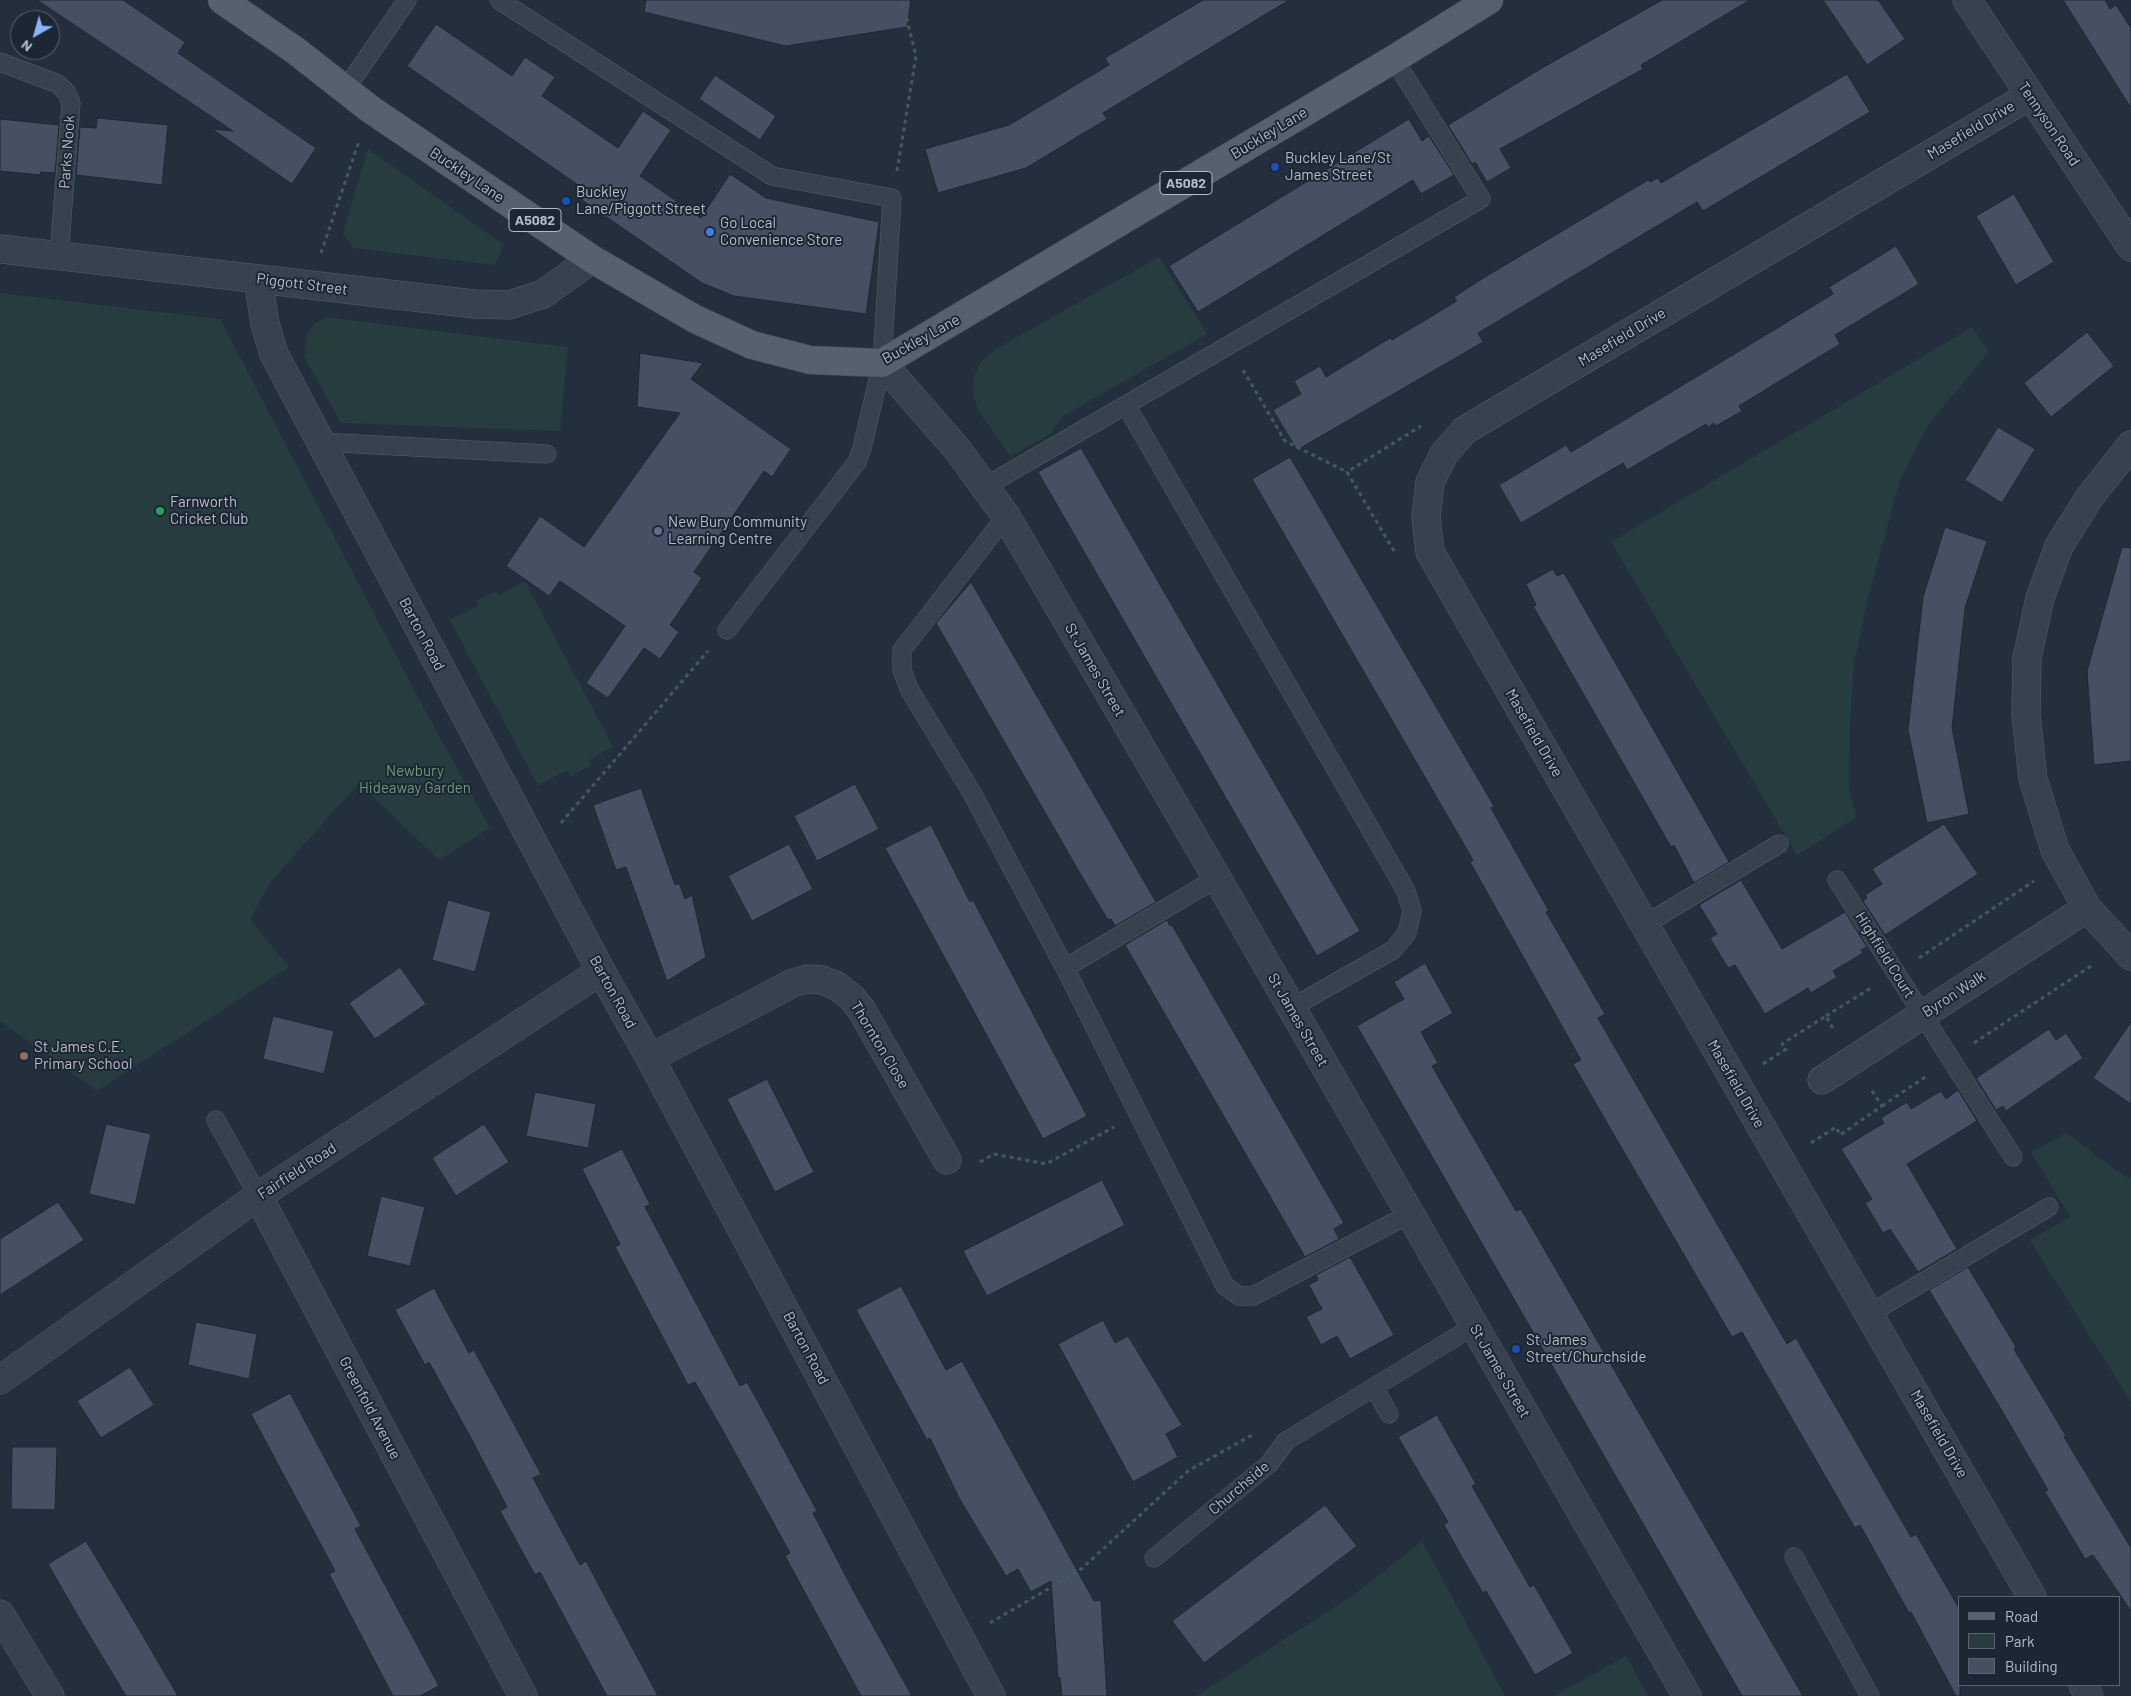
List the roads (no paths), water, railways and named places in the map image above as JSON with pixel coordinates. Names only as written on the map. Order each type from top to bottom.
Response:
[{"type":"main road","name":"Buckley Lane","points":[[222,0],[296,51],[370,110],[592,259],[695,319],[752,345],[810,360],[882,363],[1394,59],[1488,0]]},
{"type":"street","name":"Tennyson Road","points":[[1967,0],[2131,247]]},
{"type":"street","name":"Masefield Drive","points":[[2029,96],[1465,430],[1444,454],[1430,482],[1426,517],[1430,552],[2031,1596]]},
{"type":"street","name":"Piggott Street","points":[[0,249],[474,304],[509,305],[543,294],[592,259]]},
{"type":"street","name":"Barton Road","points":[[258,279],[265,324],[274,354],[601,971],[650,1058],[992,1696]]},
{"type":"street","name":"St James Street","points":[[882,363],[957,449],[986,486],[1006,516],[1687,1696]]},
{"type":"street","points":[[2126,951],[2087,908],[2055,850],[2033,779],[2026,715],[2027,658],[2040,598],[2059,546],[2088,498],[2131,445]]},
{"type":"street","name":"Byron Walk","points":[[1822,1080],[2087,908]]},
{"type":"street","name":"Fairfield Road","points":[[0,1380],[258,1196],[601,971]]},
{"type":"street","name":"Thornton Close","points":[[650,1058],[793,983],[806,978],[822,980],[837,986],[852,998],[861,1009],[947,1160]]},
{"type":"street","name":"Greenfold Avenue","points":[[258,1196],[523,1696]]},
{"type":"street","points":[[0,1614],[50,1696]]},
{"type":"lane","points":[[345,90],[407,0]]},
{"type":"lane","points":[[499,0],[772,176],[892,198],[882,363],[857,462],[726,630]]},
{"type":"lane","points":[[986,486],[1481,199],[1394,59]]},
{"type":"lane","name":"Parks Nook","points":[[0,62],[58,84],[66,92],[71,103],[59,256]]},
{"type":"lane","points":[[1126,406],[1406,891],[1412,911],[1407,934],[1393,950],[1291,1008]]},
{"type":"lane","points":[[320,442],[547,454]]},
{"type":"lane","points":[[1006,516],[902,650],[902,670],[909,689],[972,793],[1065,968],[1225,1286],[1239,1296],[1253,1296],[1410,1214]]},
{"type":"lane","points":[[1644,925],[1779,844]]},
{"type":"lane","points":[[1065,968],[1216,878]]},
{"type":"lane","name":"Highfield Court","points":[[1837,880],[2013,1157]]},
{"type":"lane","name":"Greenfold Avenue","points":[[216,1120],[258,1196]]},
{"type":"lane","points":[[1870,1314],[2049,1207]]},
{"type":"lane","name":"Churchside","points":[[1154,1558],[1269,1464],[1286,1441],[1474,1326]]},
{"type":"lane","points":[[1374,1387],[1389,1414]]},
{"type":"lane","points":[[1794,1557],[1870,1696]]},
{"type":"place","name":"Buckley Lane/St James Street","points":[[1275,167]]},
{"type":"place","name":"Buckley Lane/Piggott Street","points":[[566,201]]},
{"type":"place","name":"Go Local Convenience Store","points":[[710,232]]},
{"type":"place","name":"Farnworth Cricket Club","points":[[160,511]]},
{"type":"place","name":"New Bury Community Learning Centre","points":[[658,531]]},
{"type":"place","name":"St James C.E. Primary School","points":[[24,1056]]},
{"type":"place","name":"St James Street/Churchside","points":[[1516,1349]]},
{"type":"park label","name":"Newbury Hideaway Garden","points":[[415,780]]}]
